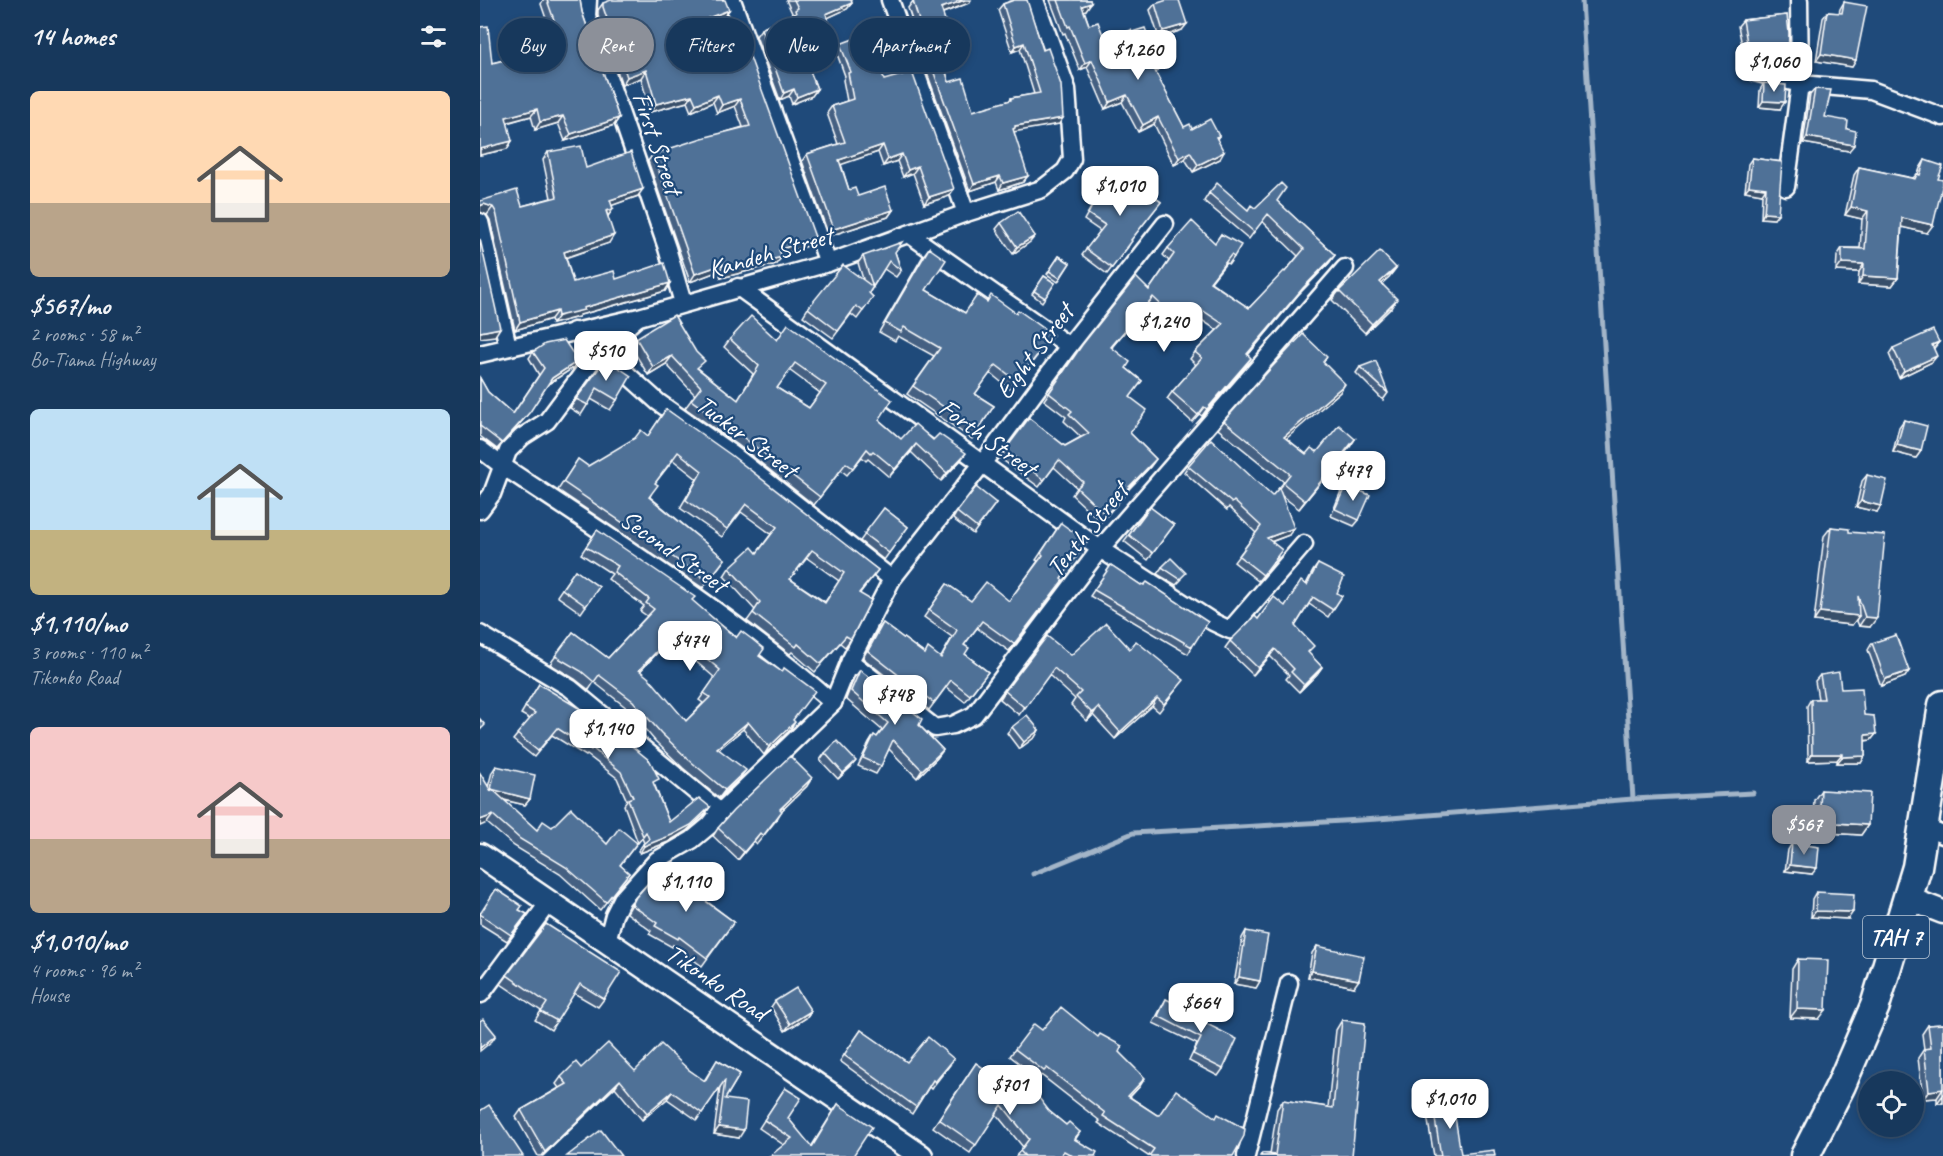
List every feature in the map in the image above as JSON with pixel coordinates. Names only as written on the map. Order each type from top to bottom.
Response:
[{"type":"highway","name":"TAH 7","points":[[1805,1156],[1875,1006],[1917,867],[1934,831],[1943,705]]},
{"type":"street","name":"First Street","points":[[588,0],[587,16],[667,248],[683,303]]},
{"type":"street","points":[[732,0],[828,263]]},
{"type":"street","points":[[890,0],[966,213]]},
{"type":"street","name":"Kandeh Street","points":[[480,354],[639,317],[828,263],[966,213],[1042,189],[1065,171],[1072,159],[1067,89],[1035,0]]},
{"type":"street","points":[[1786,187],[1800,84],[1799,0]]},
{"type":"street","points":[[1755,72],[1800,84],[1872,90],[1943,117]]},
{"type":"street","points":[[480,222],[508,347]]},
{"type":"street","name":"Eight Street","points":[[833,703],[850,661],[892,579],[982,464],[1069,345],[1165,224]]},
{"type":"street","points":[[909,234],[1069,345]]},
{"type":"street","name":"Tenth Street","points":[[850,661],[935,728],[952,725],[974,715],[1100,549],[1345,268]]},
{"type":"street","name":"Forth Street","points":[[738,287],[1100,549],[1213,622],[1230,630],[1304,544]]},
{"type":"street","points":[[480,510],[492,494],[508,451],[522,437],[547,421],[600,350],[639,317]]},
{"type":"street","name":"Tucker Street","points":[[574,331],[600,350],[658,402],[732,454],[892,579]]},
{"type":"street","name":"Second Street","points":[[480,449],[654,566],[806,679],[833,703]]},
{"type":"street","points":[[480,634],[570,688],[720,812]]},
{"type":"street","points":[[607,941],[614,915],[622,899],[657,860],[692,840],[710,825],[720,812],[833,703]]},
{"type":"street","name":"Tikonko Road","points":[[480,855],[921,1156]]},
{"type":"street","points":[[1907,898],[1943,912]]},
{"type":"street","points":[[481,994],[549,902]]},
{"type":"street","points":[[1246,1156],[1289,983]]},
{"type":"building","points":[[547,0],[580,0],[584,18],[578,18],[578,72],[603,72],[619,118],[571,134],[563,116],[540,122],[537,109],[506,117],[512,141],[480,149],[480,27],[488,26],[492,63],[498,62],[498,72],[566,72],[566,18],[553,18]]},
{"type":"building","points":[[611,0],[725,0],[729,10],[708,18],[666,18],[666,72],[754,72],[754,68],[815,237],[779,250],[782,257],[726,271],[724,264],[695,274],[653,154],[750,126],[740,99],[722,105],[718,95],[696,104],[692,95],[656,104],[647,72],[654,72],[654,18],[607,18],[603,3]]},
{"type":"building","points":[[794,0],[851,0],[852,3],[826,14],[827,18],[785,18],[796,13],[795,10],[798,8]]},
{"type":"building","points":[[965,0],[941,8],[944,18],[918,18],[913,1]]},
{"type":"building","points":[[1014,0],[1027,0],[1043,50],[1048,48],[1061,85],[1063,118],[1015,126],[1013,129],[1028,176],[1003,183],[1000,176],[974,184],[934,72],[946,72],[949,82],[963,78],[973,111],[1011,100],[1011,98],[1040,93],[1024,43],[1016,46],[1003,4]]},
{"type":"building","points":[[1058,0],[1090,0],[1091,3],[1082,6],[1089,25],[1098,22],[1105,40],[1131,30],[1132,32],[1145,28],[1160,67],[1154,69],[1184,127],[1190,124],[1192,129],[1210,119],[1224,152],[1198,165],[1190,152],[1179,158],[1158,117],[1143,125],[1127,95],[1110,102],[1092,60],[1085,63]]},
{"type":"building","points":[[1167,0],[1179,0],[1187,24],[1163,31],[1155,4]]},
{"type":"building","points":[[1844,2],[1867,6],[1856,60],[1821,54],[1827,12],[1842,13]]},
{"type":"building","points":[[1787,15],[1788,58],[1775,58],[1775,49],[1749,54],[1743,20]]},
{"type":"building","points":[[766,27],[766,43],[761,29]]},
{"type":"building","points":[[850,40],[850,69],[840,44]]},
{"type":"building","points":[[625,72],[641,72],[627,77]]},
{"type":"building","points":[[776,72],[810,72],[817,89],[797,97],[794,89],[784,93]]},
{"type":"building","points":[[882,72],[884,80],[912,72],[954,189],[929,197],[918,166],[908,170],[902,154],[888,159],[883,145],[839,160],[849,190],[855,188],[858,196],[885,187],[893,210],[834,229],[807,154],[845,142],[832,106],[853,99],[848,73]]},
{"type":"building","points":[[1764,83],[1786,85],[1785,102],[1763,101]]},
{"type":"building","points":[[1815,89],[1831,90],[1825,117],[1848,121],[1847,129],[1856,131],[1854,145],[1807,137]]},
{"type":"building","points":[[581,146],[586,168],[631,152],[643,189],[610,200],[613,209],[606,211],[614,235],[564,252],[573,282],[614,271],[616,279],[664,263],[670,283],[583,308],[584,310],[558,316],[557,311],[520,322],[496,212],[493,207],[484,204],[480,206],[480,201],[517,190],[522,206],[557,197],[548,152]]},
{"type":"building","points":[[1752,158],[1782,162],[1778,214],[1764,213],[1766,188],[1749,186]]},
{"type":"building","points":[[1925,160],[1943,166],[1938,179],[1943,180],[1943,183],[1933,225],[1902,218],[1898,278],[1863,276],[1864,264],[1842,263],[1842,248],[1865,249],[1868,211],[1851,207],[1859,167],[1915,179],[1917,174],[1920,175]]},
{"type":"building","points":[[1118,170],[1161,202],[1112,268],[1086,249],[1105,225],[1088,214],[1097,197]]},
{"type":"building","points":[[1217,183],[1248,210],[1251,205],[1255,208],[1281,183],[1286,188],[1277,201],[1335,255],[1303,288],[1247,354],[1251,358],[1207,409],[1204,407],[1198,415],[1172,392],[1202,358],[1195,352],[1223,324],[1199,308],[1182,325],[1153,297],[1111,347],[1130,362],[1126,368],[1142,381],[1130,397],[1147,410],[1130,433],[1156,459],[1106,515],[1077,488],[1083,482],[1059,460],[1044,480],[1005,450],[1029,418],[1065,446],[1089,433],[1069,414],[1072,411],[1049,393],[1082,345],[1136,277],[1149,290],[1174,254],[1168,248],[1192,221],[1215,243],[1221,234],[1241,245],[1234,257],[1231,255],[1210,282],[1249,308],[1304,249],[1268,214],[1254,232],[1209,193]]},
{"type":"building","points":[[1018,211],[1035,236],[1017,247],[1001,223]]},
{"type":"building","points":[[480,239],[500,328],[480,332]]},
{"type":"building","points":[[902,242],[895,252],[901,270],[889,261],[873,287],[863,256]]},
{"type":"building","points":[[929,248],[946,260],[926,290],[965,313],[977,295],[987,302],[991,295],[1016,313],[1018,310],[1053,335],[1017,381],[996,365],[975,394],[994,406],[978,430],[913,386],[940,348],[904,327],[901,332],[885,323]]},
{"type":"building","points":[[1380,251],[1396,268],[1380,282],[1397,299],[1372,324],[1339,291]]},
{"type":"building","points":[[1059,256],[1070,263],[1060,278],[1049,271]]},
{"type":"building","points":[[843,265],[873,287],[869,293],[873,297],[863,311],[856,306],[838,331],[808,308]]},
{"type":"building","points":[[1044,276],[1055,283],[1045,298],[1034,291]]},
{"type":"building","points":[[674,315],[696,352],[705,361],[697,368],[738,400],[759,366],[730,339],[751,316],[777,340],[788,324],[892,400],[879,420],[901,439],[915,424],[933,440],[939,434],[966,453],[947,473],[916,444],[895,469],[873,451],[871,453],[867,449],[853,468],[846,463],[820,497],[691,400],[701,387],[672,356],[653,367],[636,338]],"holes":[[[795,363],[826,385],[809,408],[777,388]]]},
{"type":"building","points":[[1933,330],[1939,342],[1932,345],[1937,356],[1904,371],[1893,348]]},
{"type":"building","points":[[1303,334],[1327,357],[1323,362],[1345,384],[1284,437],[1306,454],[1311,448],[1317,452],[1339,425],[1355,439],[1305,501],[1283,483],[1290,474],[1224,421]]},
{"type":"building","points":[[564,340],[578,361],[552,378],[530,412],[502,443],[480,426],[480,378],[488,392],[513,414],[544,368],[533,352],[545,344]]},
{"type":"building","points":[[606,359],[631,376],[617,400],[597,388],[588,405],[576,399]]},
{"type":"building","points":[[1376,361],[1388,393],[1360,367]]},
{"type":"building","points":[[666,409],[731,455],[878,570],[859,593],[871,600],[851,639],[846,636],[821,664],[798,644],[796,647],[753,613],[760,602],[729,568],[752,547],[757,553],[777,527],[746,504],[727,529],[686,500],[702,471],[678,452],[655,483],[658,485],[649,497],[725,559],[708,581],[563,482],[578,459],[588,466],[635,438],[641,430],[648,436]],"holes":[[[812,550],[844,573],[825,603],[790,579]]]},
{"type":"building","points":[[1904,420],[1927,426],[1921,451],[1897,445]]},
{"type":"building","points":[[1211,439],[1272,496],[1279,488],[1294,528],[1267,538],[1282,550],[1263,575],[1239,556],[1261,526],[1234,501],[1232,503],[1188,466]]},
{"type":"building","points":[[1867,475],[1887,480],[1881,506],[1861,501]]},
{"type":"building","points":[[1346,485],[1370,495],[1359,520],[1335,509]]},
{"type":"building","points":[[976,487],[996,503],[977,528],[957,512]]},
{"type":"building","points":[[1150,507],[1174,525],[1153,553],[1129,535]]},
{"type":"building","points":[[884,508],[908,527],[889,553],[864,534]]},
{"type":"building","points":[[1061,523],[1087,542],[1061,579],[1063,580],[1014,644],[982,621],[964,645],[969,648],[965,654],[988,672],[970,695],[951,680],[934,703],[868,651],[883,623],[925,654],[928,648],[941,658],[957,630],[929,610],[947,584],[971,601],[986,582],[1009,601],[1043,555],[1041,553]]},
{"type":"building","points":[[1831,527],[1849,529],[1849,532],[1885,535],[1877,618],[1865,617],[1858,596],[1859,616],[1820,612]]},
{"type":"building","points":[[597,530],[695,597],[692,600],[736,638],[741,631],[753,640],[764,649],[759,656],[782,672],[784,668],[815,691],[793,720],[795,722],[769,747],[748,722],[717,748],[746,770],[725,790],[661,733],[633,701],[599,675],[594,682],[581,671],[555,656],[573,632],[608,658],[654,609],[646,603],[649,599],[614,572],[618,566],[586,547]],"holes":[[[675,632],[720,670],[704,693],[710,697],[686,721],[650,679],[639,670]]]},
{"type":"building","points":[[1171,558],[1186,573],[1180,579],[1162,567]]},
{"type":"building","points":[[1318,564],[1344,577],[1337,593],[1342,596],[1333,610],[1313,597],[1295,626],[1314,646],[1308,652],[1322,667],[1304,685],[1291,672],[1294,669],[1275,649],[1258,668],[1230,641],[1255,616],[1258,619],[1274,597],[1285,606],[1301,581],[1307,585]]},
{"type":"building","points":[[1111,565],[1141,585],[1147,582],[1208,622],[1192,647],[1094,590]]},
{"type":"building","points":[[575,570],[599,587],[586,606],[562,589]]},
{"type":"building","points":[[1106,623],[1130,649],[1136,641],[1184,680],[1164,704],[1157,698],[1120,732],[1098,707],[1092,713],[1076,697],[1081,692],[1054,668],[1025,708],[1005,691],[1047,636],[1071,655]]},
{"type":"building","points":[[1896,635],[1909,671],[1885,679],[1872,643]]},
{"type":"building","points":[[860,670],[922,719],[919,725],[943,750],[922,770],[893,740],[881,766],[863,758],[874,735],[877,737],[888,723],[851,691]]},
{"type":"building","points":[[1839,672],[1841,689],[1862,688],[1864,715],[1874,716],[1876,734],[1865,735],[1865,756],[1842,757],[1842,754],[1812,754],[1811,699],[1824,699],[1820,675]]},
{"type":"building","points":[[539,684],[605,724],[650,761],[659,779],[653,782],[669,822],[699,798],[710,807],[691,825],[644,846],[643,844],[649,839],[646,832],[643,836],[628,799],[633,797],[621,772],[592,748],[591,750],[557,728],[538,751],[517,734],[535,713],[525,707]]},
{"type":"building","points":[[1027,715],[1039,730],[1024,742],[1012,727]]},
{"type":"building","points":[[480,719],[485,725],[480,730]]},
{"type":"building","points":[[837,741],[856,761],[843,773],[825,753]]},
{"type":"building","points":[[790,756],[812,778],[780,809],[782,811],[763,836],[760,833],[744,852],[718,828]]},
{"type":"building","points":[[496,766],[535,775],[530,799],[491,789]]},
{"type":"building","points":[[480,773],[491,791],[492,789],[537,830],[543,821],[552,827],[571,808],[607,844],[619,828],[637,843],[620,865],[629,873],[606,902],[566,867],[520,839],[493,815],[480,820]]},
{"type":"building","points":[[1821,790],[1870,793],[1868,825],[1819,822]]},
{"type":"building","points":[[1792,843],[1819,847],[1817,868],[1790,865]]},
{"type":"building","points":[[704,869],[719,883],[704,900],[734,922],[707,958],[679,937],[678,939],[655,926],[657,923],[632,905],[653,878],[679,897]]},
{"type":"building","points":[[496,889],[522,906],[519,910],[527,914],[511,935],[480,914]]},
{"type":"building","points":[[1816,892],[1854,894],[1853,912],[1816,911]]},
{"type":"building","points":[[546,924],[621,972],[604,999],[580,984],[557,1021],[541,1012],[547,1003],[507,975]]},
{"type":"building","points":[[1246,931],[1268,935],[1260,981],[1239,977]]},
{"type":"building","points":[[1317,946],[1364,956],[1359,980],[1312,971]]},
{"type":"building","points":[[1798,959],[1828,960],[1826,1010],[1797,1009]]},
{"type":"building","points":[[796,988],[811,1011],[790,1024],[775,1001]]},
{"type":"building","points":[[1166,999],[1191,1011],[1189,1015],[1237,1039],[1223,1069],[1193,1054],[1201,1038],[1158,1016]]},
{"type":"building","points":[[1061,1007],[1098,1037],[1100,1034],[1122,1046],[1119,1052],[1145,1078],[1128,1096],[1159,1115],[1176,1090],[1216,1118],[1218,1114],[1245,1129],[1244,1136],[1233,1156],[1149,1156],[1154,1149],[1103,1116],[1105,1113],[1047,1068],[1044,1071],[1015,1049],[1034,1024],[1042,1030]]},
{"type":"building","points":[[483,1019],[496,1035],[480,1048],[480,1021]]},
{"type":"building","points":[[1342,1020],[1365,1023],[1352,1156],[1261,1156],[1262,1153],[1275,1155],[1283,1100],[1333,1108]]},
{"type":"building","points":[[1943,1024],[1943,1089],[1929,1091],[1924,1049],[1931,1048],[1928,1025]]},
{"type":"building","points":[[861,1030],[907,1062],[928,1037],[954,1059],[935,1082],[933,1080],[916,1107],[844,1055]]},
{"type":"building","points":[[608,1043],[635,1071],[661,1044],[689,1070],[705,1081],[717,1060],[740,1074],[725,1099],[747,1102],[744,1130],[719,1127],[725,1080],[702,1113],[672,1092],[647,1113],[620,1080],[545,1152],[521,1110],[567,1084],[561,1077],[576,1062],[581,1068]]},
{"type":"building","points":[[976,1063],[1025,1097],[1033,1090],[1049,1111],[1066,1125],[1069,1122],[1080,1132],[1074,1139],[1097,1152],[1095,1156],[1073,1156],[1064,1151],[1060,1156],[1025,1156],[1020,1151],[1029,1139],[1002,1105],[976,1145],[939,1119]]},
{"type":"building","points":[[785,1088],[801,1098],[788,1118],[812,1147],[838,1104],[872,1127],[853,1156],[770,1156],[792,1138],[764,1120]]},
{"type":"building","points":[[1452,1098],[1461,1154],[1494,1150],[1495,1156],[1441,1156],[1432,1101]]},
{"type":"building","points":[[489,1105],[523,1156],[480,1156],[480,1111]]},
{"type":"building","points":[[601,1130],[621,1156],[567,1156]]},
{"type":"waterway","points":[[1582,0],[1633,799]]},
{"type":"waterway","points":[[1033,874],[1133,833],[1378,819],[1633,799],[1753,793]]}]
